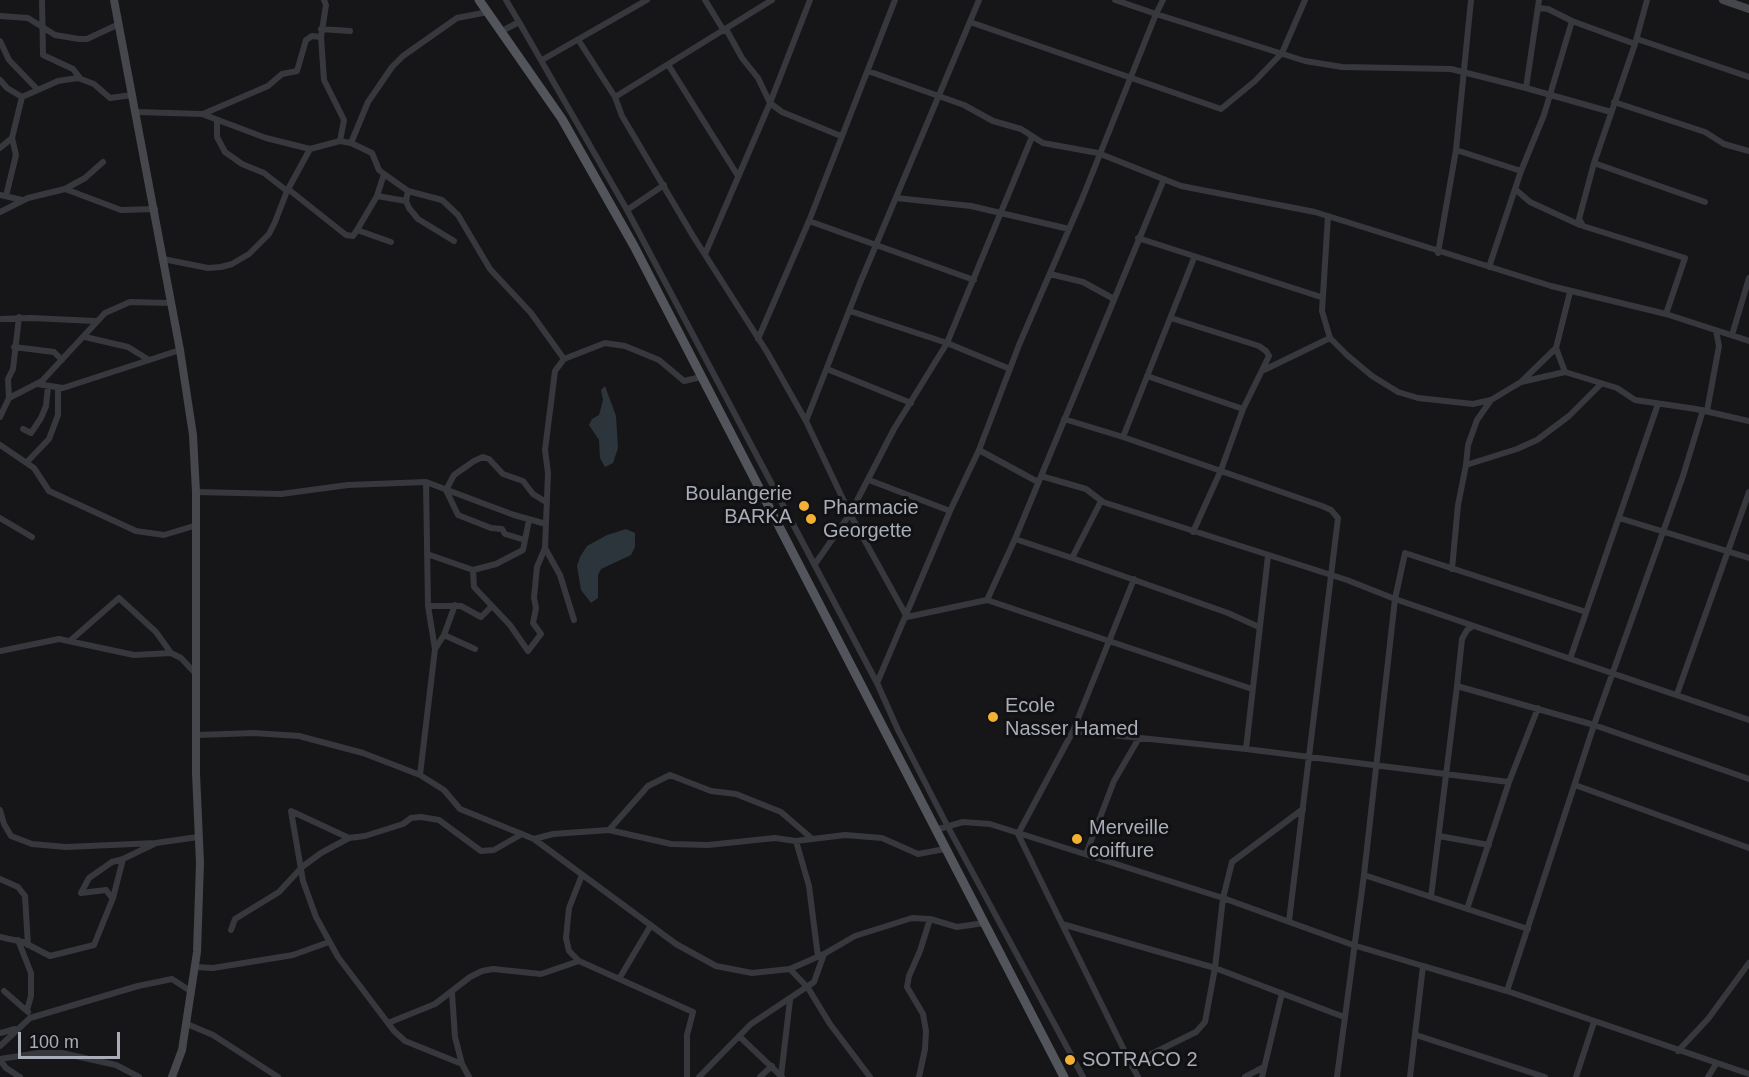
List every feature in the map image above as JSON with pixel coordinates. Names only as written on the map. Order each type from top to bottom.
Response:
[{"type":"main road","points":[[479,0],[551,102],[588,162],[1064,1077]]},
{"type":"street","points":[[42,0],[43,55],[74,69],[80,78]]},
{"type":"street","points":[[114,0],[180,350],[193,435],[198,525],[197,735],[200,863],[196,967],[182,1050],[172,1077]]},
{"type":"street","points":[[324,0],[326,5],[321,33],[324,80],[345,123],[340,141]]},
{"type":"street","points":[[506,0],[627,210],[694,341],[877,683],[910,754],[948,827],[1083,1077]]},
{"type":"street","points":[[542,60],[579,41],[647,0]]},
{"type":"street","points":[[705,0],[742,58],[758,78],[770,103],[782,112],[841,136]]},
{"type":"street","points":[[615,97],[669,66],[772,0]]},
{"type":"street","points":[[705,254],[770,103],[810,0]]},
{"type":"street","points":[[758,339],[809,221],[895,0]]},
{"type":"street","points":[[806,421],[876,244],[980,0]]},
{"type":"street","points":[[1115,0],[1329,66],[1463,71],[1611,112]]},
{"type":"street","points":[[877,683],[907,617],[950,511],[979,450],[1162,0]]},
{"type":"street","points":[[970,22],[1221,109],[1256,81],[1282,53],[1305,0]]},
{"type":"street","points":[[1438,253],[1456,150],[1471,0]]},
{"type":"street","points":[[1526,88],[1539,0]]},
{"type":"street","points":[[1581,225],[1579,217],[1594,163],[1636,41],[1647,0]]},
{"type":"street","points":[[1723,0],[1736,2],[1749,9]]},
{"type":"street","points":[[1538,8],[1548,9],[1572,21],[1749,77]]},
{"type":"street","points":[[351,143],[368,102],[392,67],[457,18],[489,12]]},
{"type":"street","points":[[0,16],[24,17],[55,34],[87,39],[119,24]]},
{"type":"street","points":[[1489,267],[1549,96],[1572,21]]},
{"type":"street","points":[[502,31],[519,22]]},
{"type":"street","points":[[202,114],[268,86],[282,74],[297,70],[306,40],[312,36],[321,33],[350,31]]},
{"type":"street","points":[[0,41],[9,60],[37,89]]},
{"type":"street","points":[[579,41],[615,97],[622,116],[806,421],[850,514],[907,617]]},
{"type":"street","points":[[669,66],[738,176]]},
{"type":"street","points":[[868,71],[1021,129],[1053,147],[1098,153],[1198,191],[1298,208],[1328,216],[1438,253],[1570,292],[1666,314],[1749,341]]},
{"type":"street","points":[[22,200],[3,196],[16,155],[12,138],[22,97],[64,79],[80,78],[101,88],[110,98],[132,95]]},
{"type":"street","points":[[0,80],[3,88],[22,97]]},
{"type":"street","points":[[1614,102],[1695,129],[1724,144],[1749,151]]},
{"type":"street","points":[[136,112],[202,114],[266,138],[310,149],[340,141],[351,143],[372,153],[380,171],[384,174],[408,191],[442,200],[458,215],[490,269],[531,313],[564,359]]},
{"type":"street","points":[[218,120],[217,137],[225,152],[242,164],[264,173],[346,235],[353,236],[357,230],[377,196],[384,174]]},
{"type":"street","points":[[815,564],[850,514],[894,429],[947,343],[1032,137]]},
{"type":"street","points":[[0,148],[12,138]]},
{"type":"street","points":[[163,259],[208,268],[232,264],[249,254],[269,234],[287,190],[310,149]]},
{"type":"street","points":[[1456,150],[1521,171]]},
{"type":"street","points":[[0,213],[22,200],[65,189],[86,178],[103,162]]},
{"type":"street","points":[[1594,163],[1705,202]]},
{"type":"street","points":[[987,600],[1015,539],[1164,179]]},
{"type":"street","points":[[627,210],[664,185]]},
{"type":"street","points":[[65,189],[121,210],[155,209]]},
{"type":"street","points":[[1515,189],[1530,202],[1581,225],[1685,258],[1666,314]]},
{"type":"street","points":[[408,191],[406,201],[411,212],[418,219],[454,241]]},
{"type":"street","points":[[377,196],[406,201]]},
{"type":"street","points":[[896,198],[971,206],[1069,229]]},
{"type":"street","points":[[1328,216],[1321,297],[1330,338],[1372,376],[1407,395],[1460,405],[1491,400],[1521,382],[1556,348],[1570,292]]},
{"type":"street","points":[[809,221],[974,280]]},
{"type":"street","points":[[357,230],[391,242]]},
{"type":"street","points":[[1138,238],[1194,258],[1321,297]]},
{"type":"street","points":[[1123,437],[1194,258]]},
{"type":"street","points":[[1050,274],[1083,282],[1114,299]]},
{"type":"street","points":[[1732,335],[1749,278]]},
{"type":"street","points":[[0,417],[2,407],[9,398],[37,384],[85,337],[95,321],[112,309],[130,302],[170,303]]},
{"type":"street","points":[[850,311],[947,343],[1010,369]]},
{"type":"street","points":[[0,319],[19,317],[95,321]]},
{"type":"street","points":[[9,398],[8,379],[13,369],[19,317]]},
{"type":"street","points":[[1172,318],[1263,348],[1269,356],[1244,409],[1221,470],[1193,532]]},
{"type":"street","points":[[1507,991],[1594,725],[1705,410],[1719,346],[1716,331]]},
{"type":"street","points":[[85,337],[128,347],[148,360]]},
{"type":"street","points":[[1263,370],[1330,338]]},
{"type":"street","points":[[473,570],[474,587],[519,636],[528,651],[541,634],[533,623],[536,609],[534,598],[537,567],[545,548],[548,473],[545,450],[552,377],[564,359],[599,344],[618,344],[659,360],[684,381],[701,377]]},
{"type":"street","points":[[14,347],[54,352],[62,360]]},
{"type":"street","points":[[1556,348],[1565,372]]},
{"type":"street","points":[[37,384],[58,388],[76,384],[180,350]]},
{"type":"street","points":[[827,369],[911,403]]},
{"type":"street","points":[[1521,382],[1565,372],[1600,385],[1617,388],[1635,400],[1705,410],[1749,421]]},
{"type":"street","points":[[1147,376],[1244,409]]},
{"type":"street","points":[[1466,465],[1517,449],[1536,440],[1569,416],[1600,385]]},
{"type":"street","points":[[23,429],[31,433],[41,418],[46,406],[48,386]]},
{"type":"street","points":[[27,462],[49,439],[58,415],[56,400],[58,388]]},
{"type":"street","points":[[1452,569],[1458,505],[1468,445],[1477,420],[1491,400]]},
{"type":"street","points":[[1570,659],[1658,404]]},
{"type":"street","points":[[1064,419],[1221,470],[1322,506],[1335,514],[1339,525],[1330,575],[1289,921]]},
{"type":"street","points":[[0,445],[38,472],[44,486],[49,491],[136,531],[164,535],[198,525]]},
{"type":"street","points":[[979,450],[1040,479],[1086,489],[1101,501],[1330,575],[1749,720]]},
{"type":"street","points":[[446,490],[454,475],[483,457],[489,459],[502,474],[523,481],[533,494],[546,502]]},
{"type":"street","points":[[869,480],[950,511]]},
{"type":"street","points":[[196,492],[281,494],[348,485],[426,482],[529,520],[546,524]]},
{"type":"street","points":[[420,775],[435,648],[428,606],[426,482]]},
{"type":"street","points":[[446,490],[458,515],[491,528],[502,529],[505,534],[525,540]]},
{"type":"street","points":[[1677,694],[1749,492]]},
{"type":"street","points":[[1072,558],[1101,501]]},
{"type":"street","points":[[0,518],[32,537]]},
{"type":"street","points":[[1619,518],[1749,558]]},
{"type":"street","points":[[426,554],[473,570],[496,564],[521,552],[529,520]]},
{"type":"street","points":[[1015,539],[1245,619],[1259,627]]},
{"type":"street","points":[[545,548],[560,574],[574,620]]},
{"type":"street","points":[[1337,1077],[1364,875],[1395,599],[1405,553],[1586,612]]},
{"type":"street","points":[[1246,749],[1268,556]]},
{"type":"street","points":[[1018,834],[1073,730],[1134,579]]},
{"type":"street","points":[[71,640],[119,598],[156,632],[171,653],[181,658],[198,676]]},
{"type":"street","points":[[907,617],[987,600],[1252,688]]},
{"type":"street","points":[[428,606],[454,605],[481,617],[492,606]]},
{"type":"street","points":[[435,648],[444,635],[454,605]]},
{"type":"street","points":[[1431,897],[1462,639],[1467,630],[1473,626]]},
{"type":"street","points":[[444,635],[475,649]]},
{"type":"street","points":[[0,651],[46,640],[71,640],[134,655],[171,653]]},
{"type":"street","points":[[1457,686],[1594,725],[1749,779]]},
{"type":"street","points":[[1467,909],[1509,782],[1538,708]]},
{"type":"street","points":[[1073,730],[1509,782]]},
{"type":"street","points":[[197,735],[254,733],[299,736],[363,753],[420,775],[444,790],[460,809],[534,839],[676,944],[716,966],[753,973],[790,969],[821,956],[855,936],[877,927],[912,918],[930,919],[957,927],[984,923]]},
{"type":"street","points":[[1086,854],[1114,781],[1139,738]]},
{"type":"street","points":[[609,830],[648,786],[670,775],[711,791],[736,794],[781,812],[810,837]]},
{"type":"street","points":[[1575,785],[1749,848]]},
{"type":"street","points":[[1131,1064],[1202,1028],[1208,1015],[1223,898],[1234,858],[1303,809]]},
{"type":"street","points":[[0,810],[3,831],[17,840],[51,847],[156,843],[198,837]]},
{"type":"street","points":[[349,838],[291,812],[303,881],[329,942],[388,1023],[405,1041],[462,1064]]},
{"type":"street","points":[[231,930],[235,919],[279,892],[302,867],[321,853],[349,838],[365,836],[403,825],[411,818],[421,817],[439,820],[481,852],[494,850],[522,834]]},
{"type":"street","points":[[935,830],[976,821],[1223,898],[1353,945],[1507,991],[1749,1074]]},
{"type":"street","points":[[534,839],[553,834],[609,830],[671,844],[708,845],[775,838],[796,841],[810,837],[845,835],[882,838],[918,854],[945,849]]},
{"type":"street","points":[[1018,834],[1138,1077]]},
{"type":"street","points":[[1438,836],[1489,845]]},
{"type":"street","points":[[699,1077],[739,1036],[758,1020],[808,988],[819,973],[821,956],[809,886],[796,841]]},
{"type":"street","points":[[113,898],[106,890],[81,893],[89,878],[112,861],[123,859],[156,843]]},
{"type":"street","points":[[0,937],[18,940],[44,954],[57,956],[94,945],[113,898],[123,859]]},
{"type":"street","points":[[582,875],[571,897],[566,938],[569,951],[579,961],[693,1012],[687,1035],[687,1077]]},
{"type":"street","points":[[1364,875],[1528,929]]},
{"type":"street","points":[[0,879],[18,886],[25,896],[28,945]]},
{"type":"street","points":[[919,1077],[926,1049],[926,1031],[923,1014],[907,987],[930,919]]},
{"type":"street","points":[[1062,924],[1215,968],[1344,1017]]},
{"type":"street","points":[[619,979],[651,925]]},
{"type":"street","points":[[18,940],[31,973],[31,996],[27,1010]]},
{"type":"street","points":[[196,967],[213,968],[293,955],[329,942]]},
{"type":"street","points":[[388,1023],[435,1004],[470,977],[482,971],[493,969],[541,974],[579,961]]},
{"type":"street","points":[[1678,1051],[1708,1019],[1749,963]]},
{"type":"street","points":[[1410,1077],[1423,966]]},
{"type":"street","points":[[790,969],[808,988],[830,1024],[870,1077]]},
{"type":"street","points":[[0,1046],[15,1029],[30,1018],[163,980],[177,981],[193,992]]},
{"type":"street","points":[[4,991],[27,1010],[30,1018]]},
{"type":"street","points":[[452,993],[455,1037],[462,1064],[469,1077]]},
{"type":"street","points":[[1262,1077],[1262,1068],[1282,993]]},
{"type":"street","points":[[782,1076],[790,1000]]},
{"type":"street","points":[[1576,1077],[1594,1022]]},
{"type":"street","points":[[187,1024],[213,1035],[278,1077]]},
{"type":"street","points":[[0,1033],[15,1029]]},
{"type":"street","points":[[1416,1035],[1545,1077]]},
{"type":"street","points":[[739,1036],[782,1076]]},
{"type":"street","points":[[20,1077],[6,1068],[0,1060],[39,1053],[62,1053],[116,1065],[139,1077]]},
{"type":"street","points":[[1708,1077],[1716,1064]]},
{"type":"street","points":[[760,1077],[772,1066]]},
{"type":"street","points":[[1245,1077],[1262,1068]]},
{"type":"shaded area","points":[[605,386],[616,416],[618,448],[613,463],[605,467],[600,458],[599,440],[589,425],[592,419],[599,415],[603,400],[601,390]]},
{"type":"shaded area","points":[[626,529],[635,533],[635,547],[631,555],[601,569],[598,575],[598,598],[591,603],[581,590],[577,566],[580,557],[587,546],[607,535]]},
{"type":"place","name":"Boulangerie BARKA","points":[[804,506]]},
{"type":"place","name":"Pharmacie Georgette","points":[[811,519]]},
{"type":"place","name":"Ecole Nasser Hamed","points":[[993,717]]},
{"type":"place","name":"Merveille coiffure","points":[[1077,839]]},
{"type":"place","name":"SOTRACO 2","points":[[1070,1060]]}]
